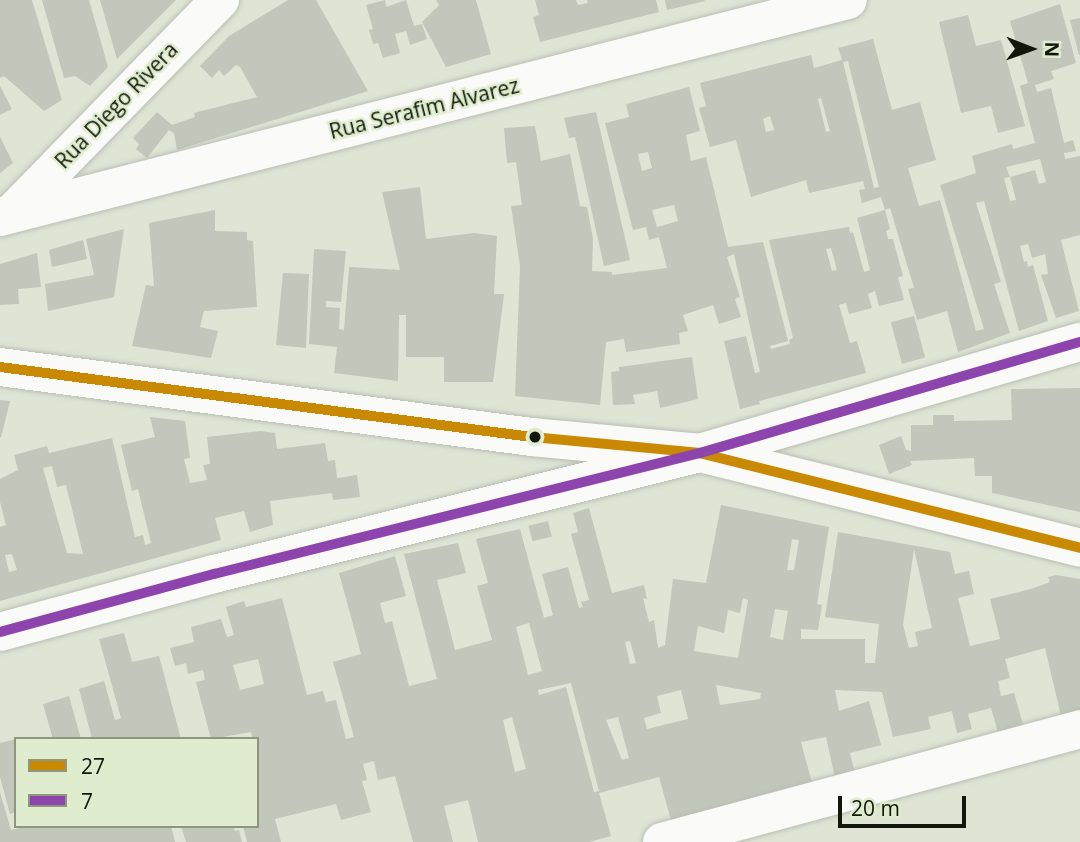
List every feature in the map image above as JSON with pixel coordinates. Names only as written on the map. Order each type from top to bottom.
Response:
[{"type":"street","name":"Rua Diego Rivera","points":[[7,214],[220,0]]},
{"type":"street","name":"Rua Serafim Alvarez","points":[[7,214],[848,0]]},
{"type":"street","points":[[0,632],[228,570],[700,453],[1080,342]]},
{"type":"street","points":[[0,367],[532,437],[700,453],[1080,548]]},
{"type":"street","points":[[662,842],[1080,729]]},
{"type":"building","points":[[0,0],[32,0],[62,100],[44,111],[4,76],[0,78]]},
{"type":"building","points":[[42,0],[89,0],[108,67],[90,86],[75,76],[64,78]]},
{"type":"building","points":[[100,0],[176,0],[117,59]]},
{"type":"building","points":[[288,0],[316,0],[368,91],[177,150],[174,133],[169,130],[147,158],[136,149],[139,144],[133,138],[157,112],[172,125],[195,117],[194,113],[257,97],[240,67],[236,65],[224,76],[219,70],[212,78],[200,66],[229,36]]},
{"type":"building","points":[[385,0],[386,7],[406,0],[414,26],[422,24],[427,39],[410,45],[406,31],[395,34],[400,53],[383,58],[378,43],[373,44],[369,30],[373,29],[366,5]]},
{"type":"building","points":[[436,0],[476,0],[491,54],[446,67],[422,22],[439,5]]},
{"type":"building","points":[[535,0],[576,0],[578,5],[588,3],[587,0],[656,0],[659,12],[540,42],[533,17],[539,15]]},
{"type":"building","points":[[665,0],[704,0],[705,1],[667,10]]},
{"type":"building","points":[[1060,4],[1076,63],[1051,71],[1054,79],[1035,85],[1037,92],[1051,88],[1064,143],[1073,140],[1076,151],[1064,153],[1065,159],[1080,156],[1080,235],[1061,240],[1079,311],[1056,318],[1041,275],[1048,274],[1045,254],[1032,258],[1028,244],[1020,246],[1024,262],[1027,261],[1028,267],[1033,265],[1048,321],[1019,331],[984,201],[976,203],[1001,282],[994,284],[1010,333],[958,352],[947,311],[917,320],[908,289],[914,288],[890,208],[885,210],[881,197],[862,203],[859,190],[865,189],[863,181],[809,193],[806,180],[751,197],[736,140],[710,147],[699,108],[706,106],[700,83],[811,55],[814,68],[842,60],[838,48],[873,39],[892,110],[920,102],[936,160],[908,168],[919,206],[940,200],[976,331],[984,329],[940,185],[976,173],[972,156],[1012,144],[1013,149],[1035,143],[1020,86],[1028,83],[1010,21]],"holes":[[[848,61],[879,187],[874,188],[843,62]],[[821,98],[830,131],[826,132],[818,99]],[[770,116],[774,130],[766,132],[763,119]],[[1040,159],[1046,182],[1039,184],[1035,170],[1010,177],[1006,167]],[[1010,177],[1016,200],[1010,201],[1004,178]]]},
{"type":"building","points":[[968,15],[976,46],[1001,40],[1025,126],[998,133],[991,106],[961,113],[939,22]]},
{"type":"building","points":[[1080,18],[1080,55],[1079,55],[1070,20]]},
{"type":"building","points":[[0,86],[12,109],[0,115]]},
{"type":"building","points":[[689,87],[700,131],[686,135],[691,161],[706,157],[728,247],[763,242],[788,341],[770,346],[771,349],[790,344],[789,340],[793,338],[769,240],[849,227],[850,233],[853,232],[864,272],[870,270],[857,218],[885,210],[890,229],[886,231],[888,239],[893,239],[903,276],[898,277],[904,300],[879,306],[875,291],[868,294],[872,308],[849,314],[846,303],[839,305],[850,343],[857,341],[866,373],[759,401],[760,404],[740,409],[724,341],[746,336],[755,373],[760,372],[734,254],[727,257],[740,297],[735,299],[741,317],[719,324],[713,305],[683,315],[688,331],[679,333],[680,344],[626,352],[624,339],[606,342],[600,405],[515,396],[520,266],[511,206],[522,205],[516,162],[507,163],[504,128],[535,126],[541,161],[570,154],[580,206],[587,207],[593,239],[592,271],[612,272],[612,275],[667,268],[659,237],[649,240],[646,227],[633,230],[605,123],[629,117],[626,104]],"holes":[[[648,152],[652,168],[642,171],[638,154]],[[674,205],[678,221],[657,227],[652,210]],[[831,248],[837,270],[832,271],[826,249]]]},
{"type":"building","points":[[596,112],[630,260],[604,266],[575,137],[569,138],[564,118]]},
{"type":"building","points":[[0,137],[13,163],[0,173]]},
{"type":"building","points":[[420,187],[426,239],[474,233],[497,236],[494,294],[504,294],[493,382],[444,382],[444,357],[406,357],[406,315],[399,315],[398,381],[334,373],[337,347],[309,344],[314,249],[346,251],[341,302],[326,301],[326,307],[340,308],[339,329],[344,330],[349,267],[400,270],[382,192]]},
{"type":"building","points":[[215,210],[215,231],[247,232],[247,240],[253,241],[257,307],[204,311],[200,327],[218,331],[211,358],[132,346],[146,285],[154,286],[149,223]]},
{"type":"building","points":[[124,229],[114,297],[48,311],[45,284],[94,275],[86,239]]},
{"type":"building","points":[[83,240],[87,259],[52,267],[49,250]]},
{"type":"building","points":[[37,253],[41,287],[18,289],[19,304],[0,305],[0,264]]},
{"type":"building","points":[[283,273],[309,274],[306,348],[276,345]]},
{"type":"building","points":[[914,316],[925,358],[902,364],[891,322]]},
{"type":"building","points":[[692,357],[698,399],[660,408],[657,391],[633,395],[635,404],[613,405],[611,372],[619,371],[619,367]]},
{"type":"building","points":[[1080,388],[1080,512],[992,493],[992,476],[975,476],[974,458],[910,461],[912,465],[889,474],[879,445],[901,436],[906,450],[911,451],[911,425],[933,425],[933,415],[954,415],[954,421],[1012,420],[1011,389]]},
{"type":"building","points":[[0,400],[10,401],[1,437],[0,437]]},
{"type":"building","points":[[150,417],[185,421],[190,458],[184,459],[190,483],[207,480],[203,465],[210,464],[207,437],[261,431],[275,433],[277,449],[325,443],[328,461],[335,460],[337,478],[357,475],[360,497],[333,500],[332,493],[270,501],[273,525],[250,532],[244,511],[215,518],[221,540],[0,601],[0,527],[6,525],[0,502],[0,479],[18,470],[14,455],[47,446],[49,453],[112,438],[135,537],[143,535],[145,545],[151,543],[138,489],[132,491],[121,445],[155,437]],"holes":[[[52,466],[57,487],[66,485],[83,554],[67,553],[43,468]],[[12,554],[17,570],[9,572],[5,555]]]},
{"type":"building","points":[[721,505],[829,527],[817,604],[822,605],[818,630],[801,629],[801,639],[865,639],[865,663],[875,663],[879,624],[825,617],[838,532],[950,552],[955,574],[969,571],[974,594],[958,598],[970,646],[1000,639],[990,599],[1031,589],[1050,582],[1048,577],[1056,575],[1080,579],[1080,711],[1061,716],[1045,648],[1005,659],[1010,678],[998,681],[1001,696],[1014,693],[1024,728],[999,736],[991,708],[968,714],[972,729],[957,733],[952,711],[928,717],[931,729],[893,737],[882,692],[835,690],[839,711],[869,701],[881,745],[850,753],[855,773],[835,778],[826,737],[801,742],[812,783],[671,820],[659,777],[599,793],[611,836],[589,842],[478,842],[468,800],[444,806],[453,842],[413,842],[395,776],[378,780],[374,761],[363,764],[367,780],[362,781],[371,812],[341,820],[336,804],[275,819],[281,842],[247,842],[244,828],[259,828],[259,737],[252,737],[251,732],[210,737],[196,682],[205,680],[203,670],[188,674],[186,663],[175,666],[170,648],[194,642],[191,627],[221,619],[227,637],[234,635],[226,607],[244,601],[246,607],[282,598],[307,695],[323,691],[326,702],[336,700],[346,739],[354,737],[333,662],[361,654],[339,573],[395,556],[406,596],[380,603],[385,623],[392,621],[409,686],[437,679],[404,554],[458,543],[466,573],[437,580],[455,650],[492,640],[477,586],[488,583],[476,539],[520,529],[544,618],[553,615],[542,574],[568,567],[579,608],[583,607],[581,602],[589,600],[571,534],[578,532],[573,513],[589,508],[612,593],[644,585],[647,599],[643,598],[649,622],[654,620],[658,648],[665,645],[673,579],[706,583]],"holes":[[[792,539],[799,540],[794,570],[787,570]],[[914,549],[932,628],[915,632],[918,646],[909,648],[903,625]],[[743,598],[748,600],[738,658],[694,651],[698,626],[724,633],[728,610],[740,613]],[[775,609],[788,611],[783,640],[770,637]],[[529,623],[542,671],[528,675],[516,627]],[[630,641],[636,663],[630,664],[625,642]],[[258,659],[264,684],[240,690],[233,665]],[[571,683],[599,791],[594,792],[566,687],[539,695],[538,690]],[[716,685],[761,693],[760,699],[720,705]],[[681,690],[688,719],[647,729],[644,718],[661,713],[657,696]],[[512,717],[526,769],[515,772],[503,720]],[[618,717],[629,758],[622,760],[606,720]]]},
{"type":"building","points":[[548,521],[552,537],[532,541],[529,526]]},
{"type":"building","points":[[124,633],[132,662],[159,656],[180,737],[91,737],[79,689],[104,681],[115,720],[121,718],[99,639]]},
{"type":"building","points":[[69,696],[80,737],[52,737],[43,704]]},
{"type":"building","points":[[14,740],[14,813],[10,814],[0,777],[0,743]]},
{"type":"building","points":[[0,792],[11,830],[172,828],[175,842],[0,842]]},
{"type":"building","points":[[182,828],[234,828],[235,831],[239,830],[242,842],[186,842]]},
{"type":"transit line","name":"7","points":[[0,632],[214,574],[700,453],[1080,342]]},
{"type":"transit line","name":"27","points":[[0,367],[532,437],[700,453],[1080,548]]}]
